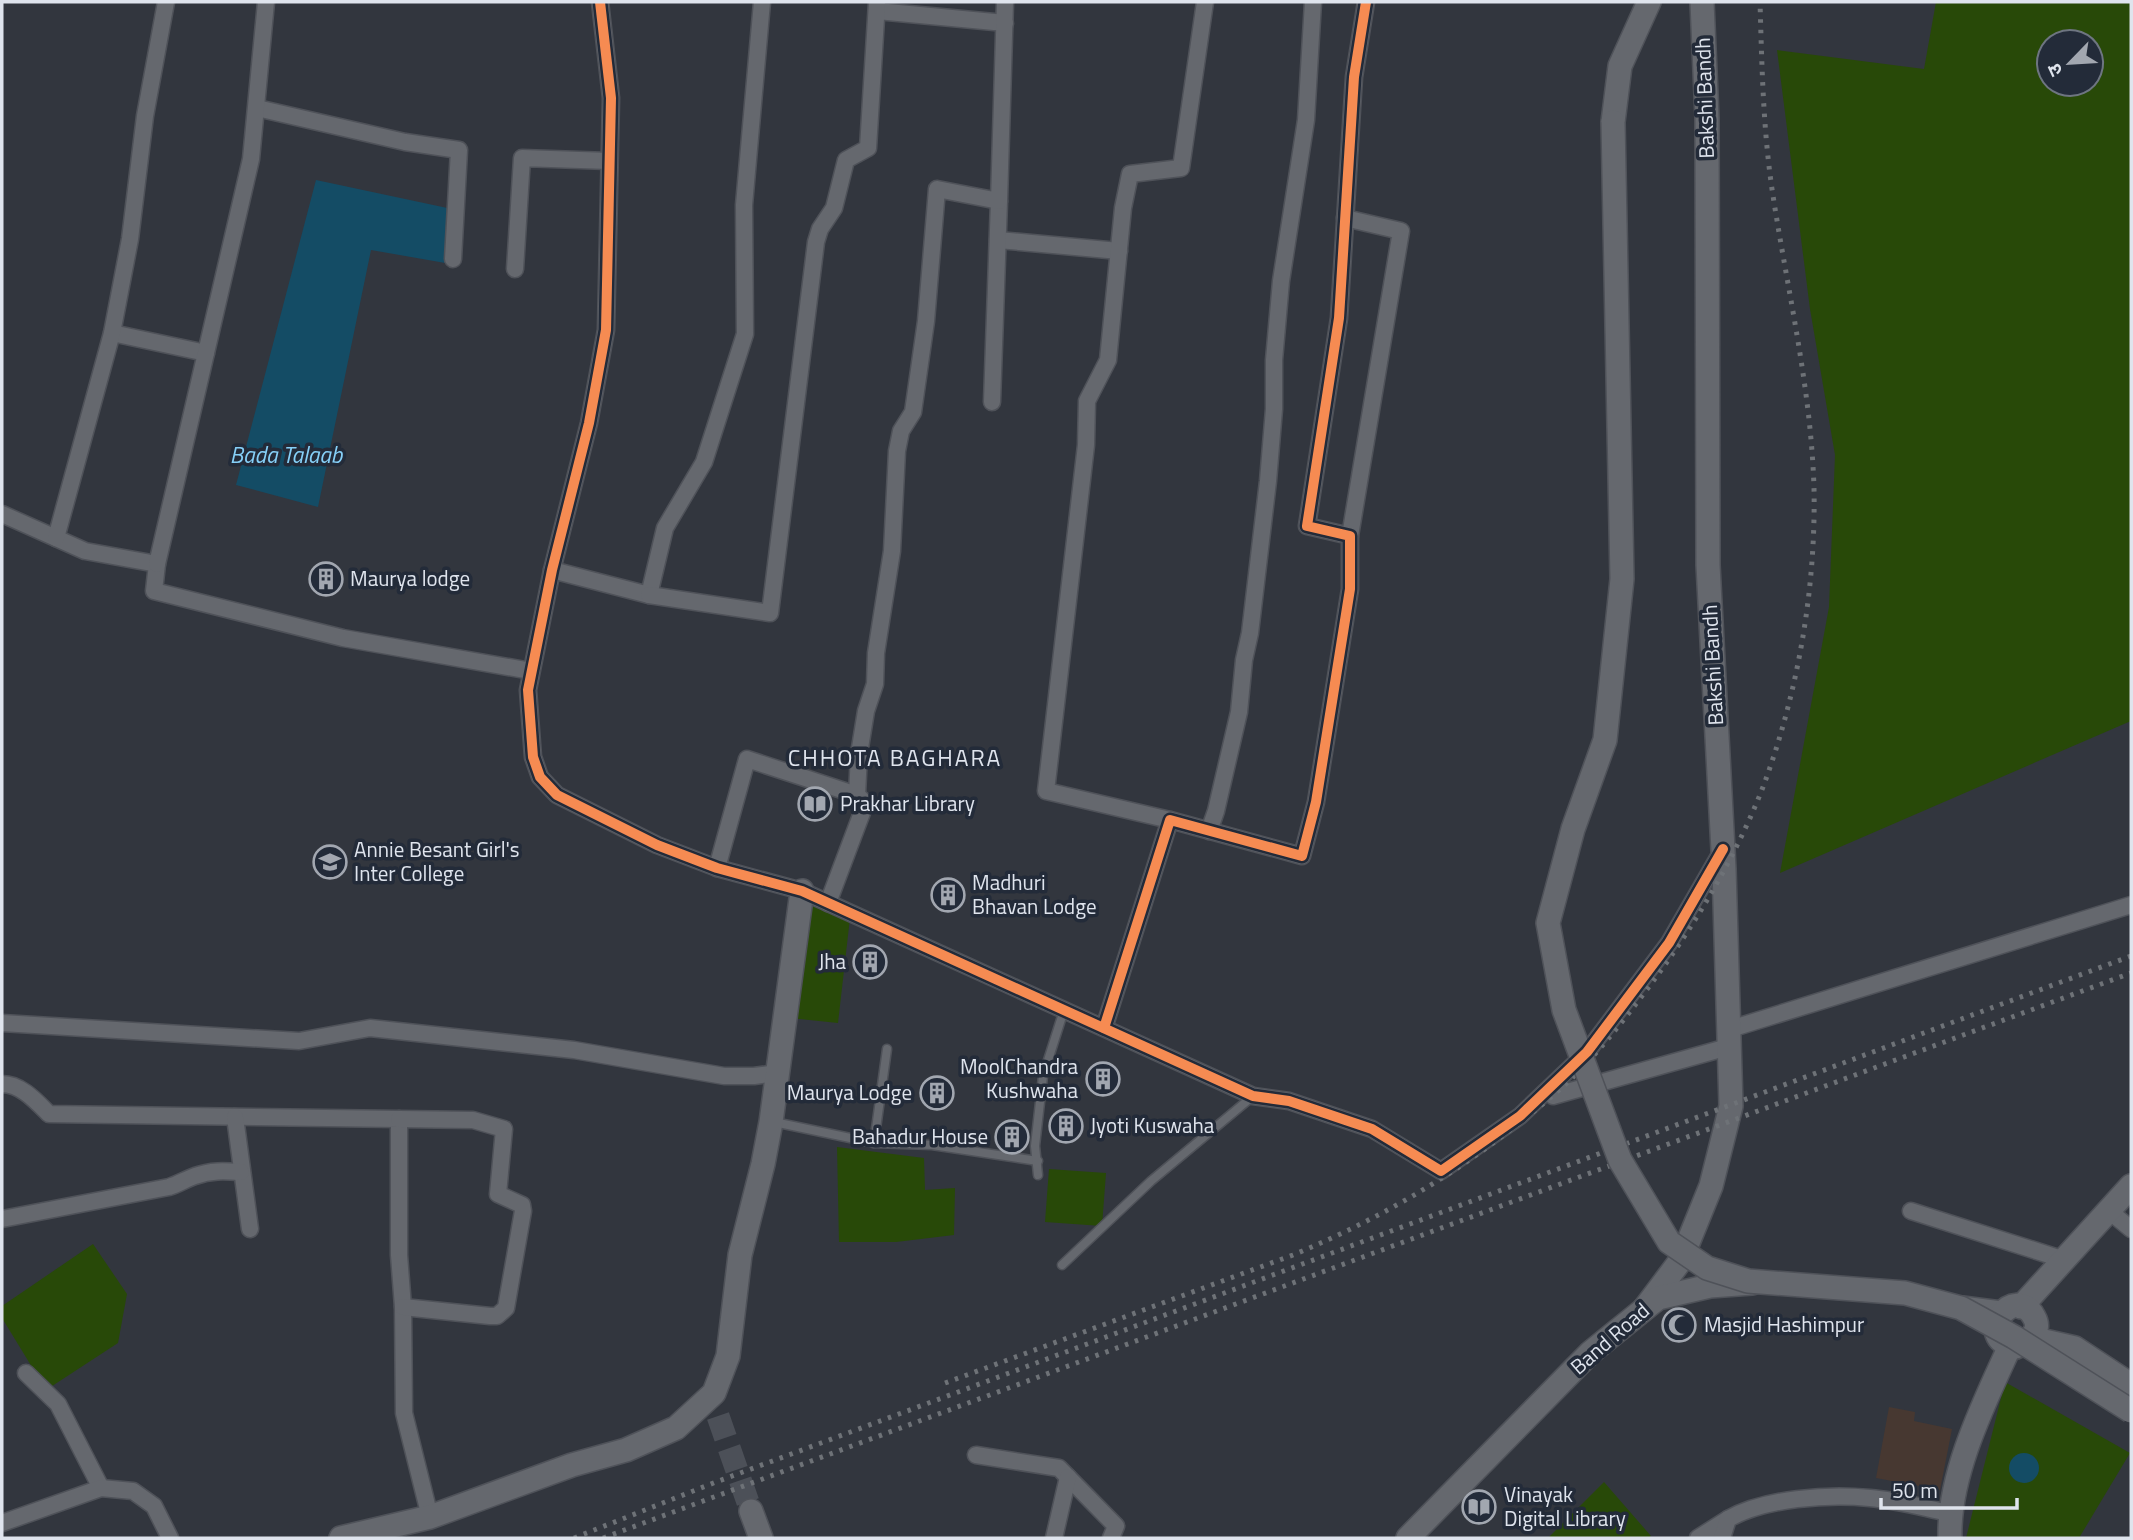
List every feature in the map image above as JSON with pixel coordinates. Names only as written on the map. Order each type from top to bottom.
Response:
[{"type":"main road","points":[[1649,2],[1620,66],[1613,122],[1622,579],[1605,740],[1573,829],[1548,923],[1564,1010],[1620,1160],[1669,1242],[1707,1268],[1748,1281],[1905,1293],[1961,1308],[2014,1337],[2131,1411]]},
{"type":"main road","name":"Bakshi Bandh","points":[[1645,1308],[1681,1260],[1712,1186],[1731,1107],[1723,849],[1708,565],[1707,118],[1702,2]]},
{"type":"main road","points":[[718,1416],[740,1255],[771,1122],[802,891]]},
{"type":"main road","points":[[2131,1186],[2065,1260],[1996,1325],[2004,1342],[2076,1348],[2131,1385]]},
{"type":"main road","name":"Band Road","points":[[1408,1538],[1590,1353],[1658,1298],[1710,1286],[1790,1281],[1852,1287],[1961,1308],[2011,1310]]},
{"type":"main road","points":[[1951,1538],[1950,1513],[1974,1425],[2020,1342],[2036,1330],[2030,1311],[2011,1310]]},
{"type":"main road","points":[[2020,1342],[2131,1417]]},
{"type":"main road","points":[[341,1538],[430,1517],[572,1465],[626,1450],[676,1429],[714,1393],[728,1356]]},
{"type":"main road","points":[[751,1511],[761,1538]]},
{"type":"street","points":[[56,538],[112,333],[130,239],[145,116],[166,2]]},
{"type":"street","points":[[266,2],[251,159],[153,591],[343,638],[531,671]]},
{"type":"street","points":[[600,2],[611,98],[606,330],[589,423],[552,570],[528,690],[533,757],[540,776],[557,795],[657,845],[717,868],[802,891],[1252,1096],[1289,1101],[1372,1129],[1441,1171],[1520,1116],[1587,1052],[1669,943],[1723,849]]},
{"type":"street","points":[[649,594],[665,528],[704,462],[745,334],[744,205],[762,2]]},
{"type":"street","points":[[992,402],[1005,2]]},
{"type":"street","points":[[1205,2],[1181,168],[1130,174],[1123,208],[1108,360],[1087,401],[1086,445],[1046,791],[1170,820],[1302,856],[1316,802],[1350,590],[1350,536],[1401,231],[1345,218]]},
{"type":"street","points":[[1209,831],[1239,712],[1244,660],[1250,633],[1268,481],[1281,281],[1306,120],[1313,2]]},
{"type":"street","points":[[1350,536],[1307,526],[1339,318],[1354,77],[1366,2]]},
{"type":"street","points":[[552,570],[649,594],[770,613],[816,242],[820,229],[834,208],[846,160],[868,148],[877,6],[1004,23]]},
{"type":"street","points":[[257,108],[405,142],[460,150],[453,259]]},
{"type":"street","points":[[515,269],[522,158],[609,161]]},
{"type":"street","points":[[857,795],[866,711],[875,684],[876,653],[891,551],[897,451],[901,431],[914,412],[926,321],[937,189],[999,201]]},
{"type":"street","points":[[998,240],[1119,251]]},
{"type":"street","points":[[112,333],[206,353]]},
{"type":"street","points":[[2,514],[85,551],[157,564]]},
{"type":"street","points":[[717,868],[747,758],[857,795],[863,802],[863,810],[828,903]]},
{"type":"street","points":[[1104,1028],[1170,820]]},
{"type":"street","points":[[1553,1096],[2131,905]]},
{"type":"street","points":[[2,1023],[299,1041],[370,1028],[574,1050],[724,1076],[777,1073]]},
{"type":"street","points":[[2,1084],[8,1084],[32,1096],[49,1114],[473,1120],[504,1129],[498,1194],[522,1205],[523,1211],[506,1308],[503,1313],[490,1316],[403,1307]]},
{"type":"street","points":[[235,1117],[250,1228]]},
{"type":"street","points":[[399,1119],[399,1255],[403,1307],[404,1413],[430,1517]]},
{"type":"street","points":[[2,1219],[169,1187],[218,1170],[241,1172]]},
{"type":"street","points":[[2108,1210],[2131,1229]]},
{"type":"street","points":[[1911,1211],[2065,1260]]},
{"type":"street","points":[[26,1373],[58,1404],[101,1488]]},
{"type":"street","points":[[976,1455],[1059,1468],[1116,1526],[1111,1538]]},
{"type":"street","points":[[1054,1538],[1068,1477]]},
{"type":"street","points":[[2,1523],[101,1488],[133,1491],[154,1506],[170,1538]]},
{"type":"street","points":[[1698,1538],[1745,1509],[1805,1499],[1871,1497],[1950,1513]]},
{"type":"street","points":[[1722,1538],[1728,1519]]},
{"type":"lane","points":[[1038,1175],[1035,1146],[1043,1076],[1064,1010]]},
{"type":"lane","points":[[874,1143],[887,1049]]},
{"type":"lane","points":[[1062,1265],[1151,1181],[1252,1096]]},
{"type":"lane","points":[[771,1122],[874,1143],[932,1145],[1038,1161]]},
{"type":"shaded area","points":[[1889,1407],[1915,1412],[1914,1421],[1952,1429],[1940,1490],[1876,1478]]},
{"type":"green space","points":[[1936,2],[2131,2],[2131,721],[1780,873],[1829,607],[1835,455],[1810,309],[1777,50],[1924,69]]},
{"type":"green space","points":[[804,899],[850,918],[838,1023],[790,1018]]},
{"type":"green space","points":[[837,1147],[924,1158],[925,1190],[955,1188],[954,1235],[896,1242],[839,1242]]},
{"type":"green space","points":[[1049,1169],[1106,1173],[1102,1226],[1045,1222]]},
{"type":"green space","points":[[93,1244],[127,1294],[118,1343],[46,1390],[2,1318],[2,1306]]},
{"type":"green space","points":[[2005,1382],[2130,1453],[2079,1538],[1966,1538]]},
{"type":"green space","points":[[1604,1482],[1651,1536],[1548,1538]]},
{"type":"water","name":"Bada Talaab","points":[[316,180],[452,209],[451,264],[371,250],[318,507],[236,485]]},
{"type":"water","points":[[2024,1453],[2034,1458],[2039,1468],[2034,1478],[2024,1483],[2014,1478],[2009,1468],[2014,1458]]},
{"type":"tunnel","points":[[718,1416],[751,1511]]},
{"type":"railway","points":[[945,1383],[1293,1255],[1363,1223],[1460,1167],[1521,1122],[1589,1060],[1645,992],[1711,893],[1752,814],[1775,751],[1795,677],[1812,564],[1814,488],[1809,416],[1767,152],[1760,2]]},
{"type":"railway","points":[[574,1538],[716,1482],[2131,956]]},
{"type":"railway","points":[[603,1538],[2131,973]]},
{"type":"cycle path","points":[[600,2],[611,98],[606,330],[589,423],[552,570],[528,690],[533,757],[540,777],[557,795],[657,845],[717,868],[802,891],[1253,1096],[1289,1101],[1372,1129],[1441,1171],[1520,1116],[1587,1052],[1669,943],[1723,849]]},
{"type":"cycle path","points":[[1104,1028],[1170,820],[1302,856],[1316,802],[1350,589],[1350,536],[1307,526],[1339,318],[1354,77],[1366,2]]},
{"type":"place","name":"Maurya lodge","points":[[326,579]]},
{"type":"place","name":"Prakhar Library","points":[[815,804]]},
{"type":"place","name":"Annie Besant Girl's Inter College","points":[[330,862]]},
{"type":"place","name":"Madhuri Bhavan Lodge","points":[[948,895]]},
{"type":"place","name":"Jha","points":[[870,962]]},
{"type":"place","name":"MoolChandra Kushwaha","points":[[1103,1079]]},
{"type":"place","name":"Maurya Lodge","points":[[937,1093]]},
{"type":"place","name":"Jyoti Kuswaha","points":[[1066,1126]]},
{"type":"place","name":"Bahadur House","points":[[1012,1137]]},
{"type":"place","name":"Masjid Hashimpur","points":[[1679,1325]]},
{"type":"place","name":"Vinayak Digital Library","points":[[1479,1507]]},
{"type":"district","name":"CHHOTA BAGHARA","points":[[895,758]]}]
